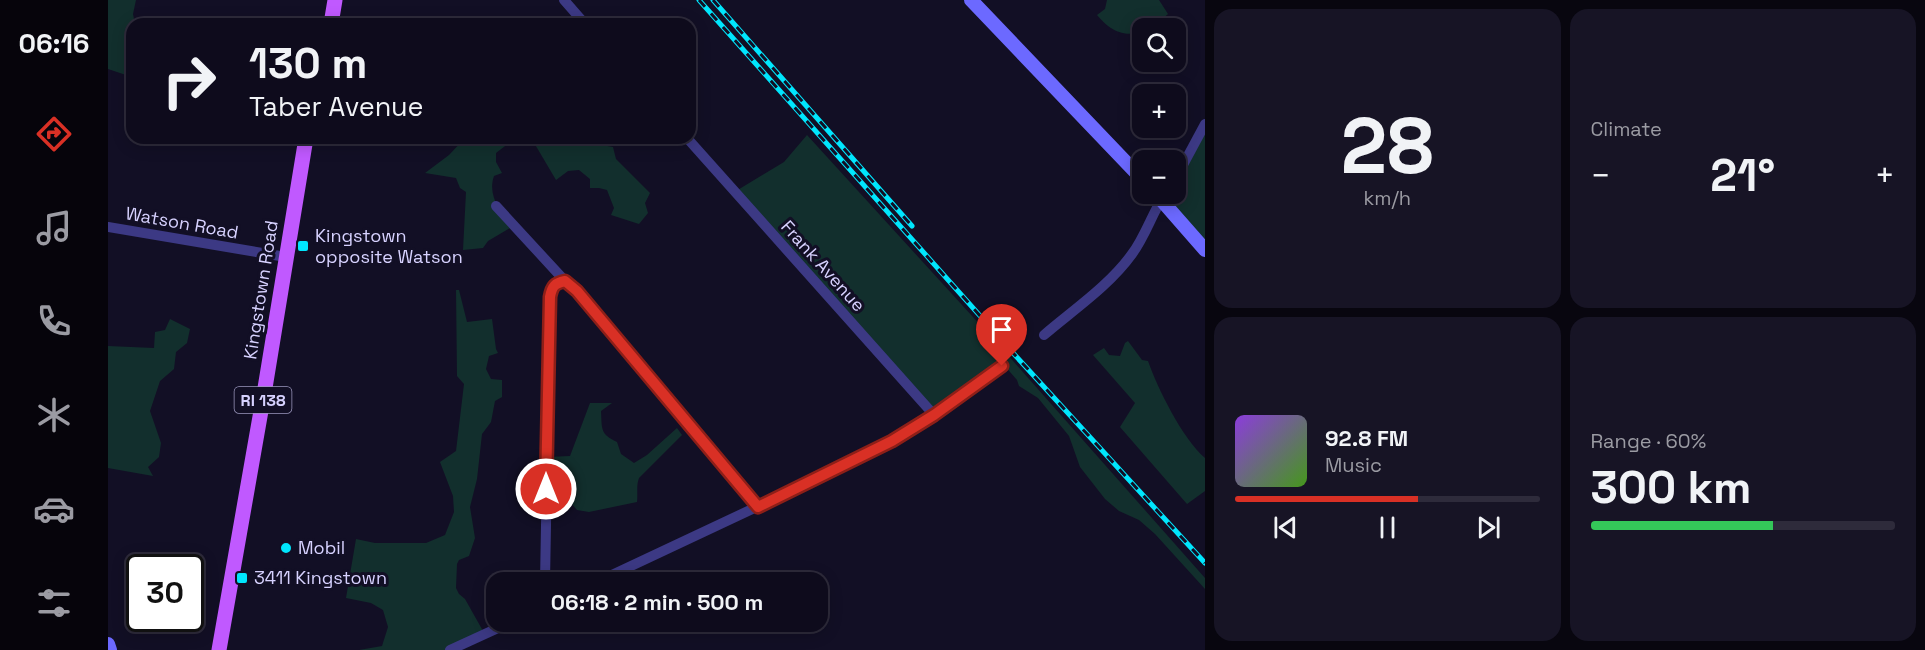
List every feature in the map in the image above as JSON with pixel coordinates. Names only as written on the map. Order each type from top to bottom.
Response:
[{"type":"main road","points":[[323,18],[326,0]]},
{"type":"main road","points":[[332,18],[335,0]]},
{"type":"main road","name":"Kingstown Road","points":[[219,650],[306,144]]},
{"type":"street","points":[[564,0],[580,18]]},
{"type":"street","points":[[971,0],[1132,168]]},
{"type":"street","points":[[1186,159],[1205,124]]},
{"type":"street","name":"Frank Avenue","points":[[692,144],[934,415]]},
{"type":"street","points":[[1044,335],[1103,284],[1131,256],[1144,237],[1157,204]]},
{"type":"street","points":[[1168,204],[1205,250]]},
{"type":"street","points":[[496,206],[577,291],[758,507]]},
{"type":"street","name":"Watson Road","points":[[108,227],[286,257]]},
{"type":"street","points":[[545,572],[550,297],[551,288],[556,283],[565,281]]},
{"type":"street","points":[[618,572],[863,457],[934,415],[1002,366]]},
{"type":"street","points":[[450,650],[489,632]]},
{"type":"street","points":[[108,644],[110,650]]},
{"type":"green space","points":[[108,0],[136,0],[134,18],[126,18],[126,75],[108,69]]},
{"type":"green space","points":[[1107,0],[1159,0],[1168,14],[1163,18],[1132,18],[1132,34],[1128,34],[1112,29],[1097,15],[1105,9]]},
{"type":"green space","points":[[1205,126],[1205,248],[1167,204],[1186,204],[1186,161]]},
{"type":"green space","points":[[807,135],[1014,362],[1205,578],[1205,589],[1155,534],[1139,520],[1119,511],[1105,499],[1080,467],[1069,436],[1038,398],[1019,386],[1017,380],[1003,364],[938,413],[736,191],[784,162]]},
{"type":"green space","points":[[459,144],[508,144],[496,153],[496,162],[502,173],[494,176],[492,190],[496,203],[510,228],[488,241],[483,248],[463,250],[466,192],[460,188],[456,178],[425,173]]},
{"type":"green space","points":[[535,144],[601,144],[613,147],[616,159],[650,193],[645,203],[648,213],[639,224],[611,215],[614,208],[607,190],[590,188],[590,179],[579,170],[568,171],[556,180]]},
{"type":"green space","points":[[456,290],[459,290],[467,322],[492,319],[498,353],[489,356],[486,369],[491,379],[502,380],[502,397],[495,401],[491,422],[482,434],[477,479],[470,507],[475,538],[469,556],[459,560],[457,564],[456,588],[483,631],[449,650],[359,650],[382,646],[388,627],[383,610],[371,603],[346,598],[356,539],[375,543],[426,543],[445,535],[454,512],[453,496],[440,462],[456,451],[464,384],[457,376]]},
{"type":"green space","points":[[170,319],[190,329],[187,343],[176,352],[174,369],[160,381],[150,411],[161,443],[159,457],[148,467],[153,476],[108,468],[108,346],[154,348],[155,332],[165,330]]},
{"type":"green space","points":[[1128,341],[1142,360],[1148,361],[1164,399],[1179,426],[1205,458],[1205,491],[1187,504],[1120,427],[1135,403],[1093,355],[1104,348],[1109,355],[1120,356]]},
{"type":"green space","points":[[590,403],[612,403],[601,411],[603,430],[607,436],[617,442],[621,454],[634,463],[647,455],[677,428],[682,435],[639,478],[637,502],[589,512],[577,510],[570,502],[549,502],[548,457],[570,456]]},
{"type":"railway","points":[[699,0],[1014,354],[1205,563]]},
{"type":"railway","points":[[713,0],[912,226]]},
{"type":"place","name":"Kingstown opposite Watson","points":[[303,246]]},
{"type":"place","name":"Mobil","points":[[286,548]]},
{"type":"place","name":"3411 Kingstown","points":[[242,578]]},
{"type":"route","points":[[546,489],[550,297],[551,288],[556,283],[565,281],[577,291],[758,507],[892,441],[934,415],[1002,366]]}]
